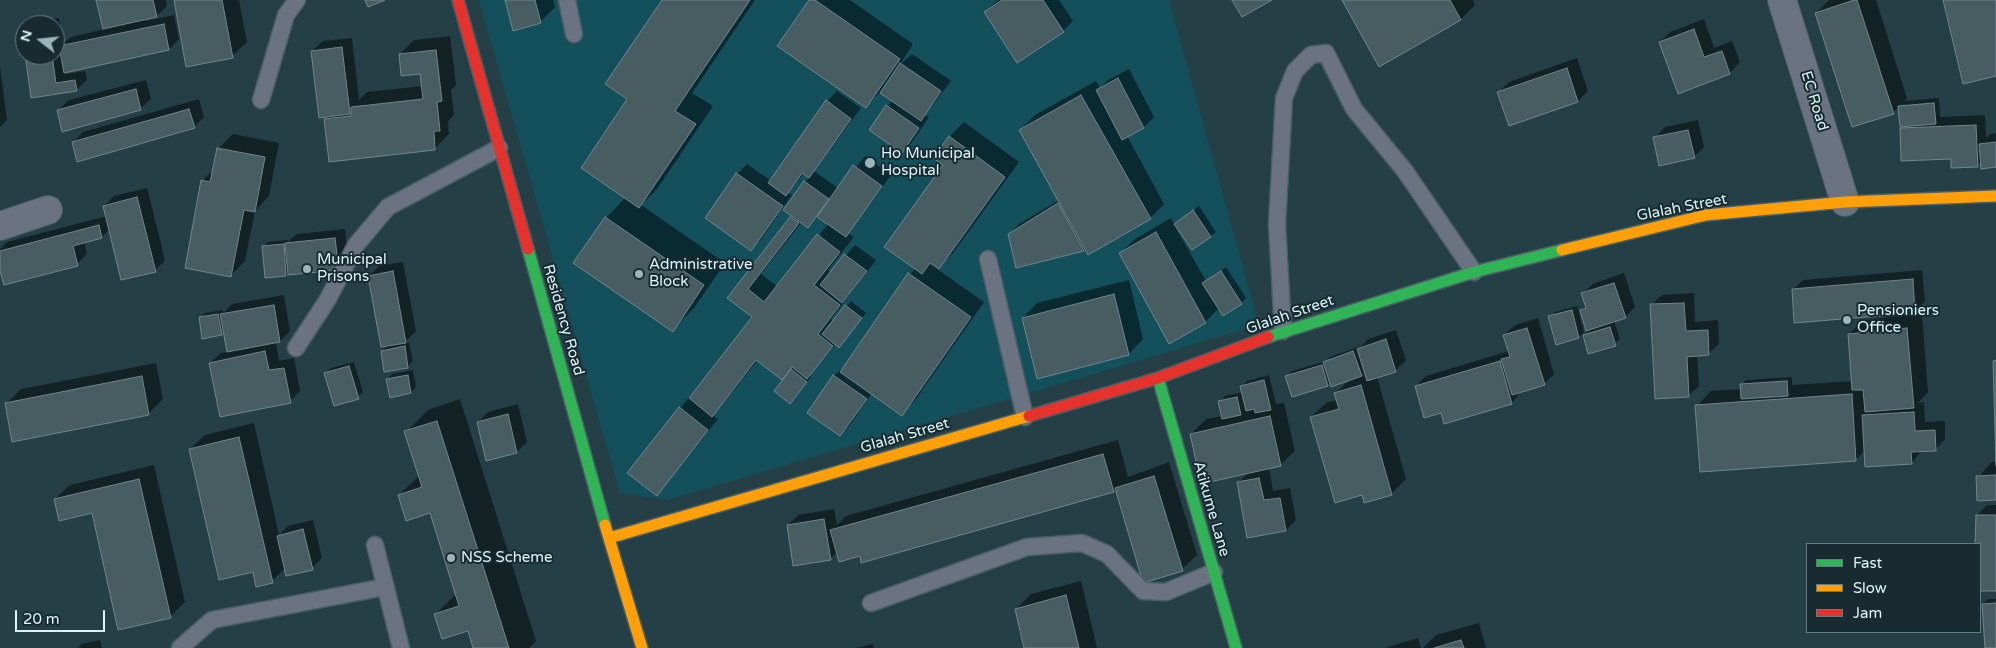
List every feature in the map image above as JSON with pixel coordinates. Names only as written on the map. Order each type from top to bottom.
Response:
[{"type":"street","name":"Residency Road","points":[[458,0],[639,647]]},
{"type":"street","name":"EC Road","points":[[1782,0],[1845,202]]},
{"type":"street","name":"Glalah Street","points":[[609,538],[1158,378],[1283,331],[1474,272],[1706,215],[1845,202],[1996,196]]},
{"type":"street","points":[[0,226],[48,210]]},
{"type":"street","name":"Atikume Lane","points":[[1158,378],[1236,648]]},
{"type":"lane","points":[[261,100],[286,15],[297,0]]},
{"type":"lane","points":[[567,0],[574,34]]},
{"type":"lane","points":[[1283,331],[1277,224],[1284,98],[1295,71],[1311,55],[1326,53],[1354,109],[1405,171],[1474,272]]},
{"type":"lane","points":[[296,348],[328,299],[356,244],[388,207],[500,148]]},
{"type":"lane","points":[[988,259],[1025,417]]},
{"type":"lane","points":[[871,603],[1026,547],[1082,543],[1107,554],[1143,591],[1166,592],[1214,572]]},
{"type":"lane","points":[[375,545],[401,648]]},
{"type":"lane","points":[[180,648],[212,620],[385,587]]},
{"type":"shaded area","name":"Ho Municipal Hospital","points":[[479,0],[1169,0],[1259,325],[668,500],[620,493]]},
{"type":"building","points":[[96,0],[153,0],[157,17],[103,29]]},
{"type":"building","points":[[174,0],[222,0],[233,58],[186,67]]},
{"type":"building","points":[[365,0],[385,0],[368,7]]},
{"type":"building","points":[[505,0],[535,0],[541,23],[513,31]]},
{"type":"building","points":[[662,0],[750,0],[675,111],[696,124],[639,208],[581,168],[627,99],[605,84]]},
{"type":"building","points":[[809,0],[815,0],[900,59],[866,108],[777,46]]},
{"type":"building","points":[[1002,0],[1043,0],[1064,32],[1017,63],[984,12]]},
{"type":"building","points":[[1232,0],[1272,0],[1242,17]]},
{"type":"building","points":[[1342,0],[1450,0],[1461,20],[1379,67]]},
{"type":"building","points":[[1857,0],[1894,114],[1852,127],[1815,13]]},
{"type":"building","points":[[1943,0],[1996,0],[1996,76],[1963,84]]},
{"type":"building","points":[[164,24],[169,50],[64,73],[63,65],[65,65],[65,45]]},
{"type":"building","points":[[1694,29],[1704,57],[1722,51],[1730,74],[1678,94],[1659,42]]},
{"type":"building","points":[[342,47],[350,114],[319,118],[311,51]]},
{"type":"building","points":[[436,50],[442,101],[437,102],[440,131],[434,131],[435,150],[329,162],[324,119],[351,116],[351,107],[423,99],[420,74],[401,76],[399,54]]},
{"type":"building","points":[[900,63],[941,91],[921,121],[880,93]]},
{"type":"building","points":[[26,65],[53,65],[56,83],[75,80],[77,91],[31,98]]},
{"type":"building","points":[[1567,68],[1578,102],[1509,126],[1497,92]]},
{"type":"building","points":[[1118,78],[1144,128],[1122,140],[1096,90]]},
{"type":"building","points":[[136,89],[141,110],[62,132],[57,110]]},
{"type":"building","points":[[1081,95],[1151,219],[1088,255],[1019,130]]},
{"type":"building","points":[[826,100],[851,119],[809,178],[802,173],[786,196],[768,183]]},
{"type":"building","points":[[1934,103],[1936,124],[1900,127],[1898,106]]},
{"type":"building","points":[[886,105],[919,128],[902,153],[869,130]]},
{"type":"building","points":[[189,109],[195,128],[77,162],[72,142]]},
{"type":"building","points":[[1976,125],[1978,167],[1951,168],[1951,159],[1901,161],[1900,128]]},
{"type":"building","points":[[1688,130],[1695,158],[1659,166],[1653,137]]},
{"type":"building","points":[[949,136],[1005,177],[939,269],[930,263],[922,274],[884,247],[943,165],[933,158]]},
{"type":"building","points":[[1996,142],[1996,167],[1981,169],[1979,144]]},
{"type":"building","points":[[217,148],[265,157],[255,212],[244,210],[231,277],[185,268],[201,180],[210,182]]},
{"type":"building","points":[[853,165],[882,186],[846,237],[817,217]]},
{"type":"building","points":[[736,173],[783,206],[751,251],[705,218]]},
{"type":"building","points":[[804,181],[829,199],[808,228],[783,210]]},
{"type":"building","points":[[137,197],[156,272],[121,280],[103,206]]},
{"type":"building","points":[[1058,203],[1084,251],[1016,268],[1008,234]]},
{"type":"building","points":[[1193,210],[1211,237],[1192,250],[1174,224]]},
{"type":"building","name":"Administrative Block","points":[[605,217],[704,285],[673,332],[573,263]]},
{"type":"building","points":[[790,217],[799,223],[748,289],[764,302],[817,234],[840,252],[814,285],[840,305],[818,334],[833,346],[807,379],[792,367],[782,380],[756,360],[712,417],[689,398],[752,317],[727,298]]},
{"type":"building","points":[[99,225],[102,238],[73,246],[78,266],[4,285],[0,271],[0,251]]},
{"type":"building","points":[[1156,232],[1206,323],[1169,344],[1119,253]]},
{"type":"building","points":[[335,238],[339,270],[288,275],[285,243]]},
{"type":"building","points":[[284,244],[286,276],[265,278],[262,246]]},
{"type":"building","points":[[844,254],[867,271],[842,303],[820,285]]},
{"type":"building","points":[[393,271],[406,343],[381,347],[368,276]]},
{"type":"building","points":[[1221,271],[1242,304],[1223,316],[1202,283]]},
{"type":"building","points":[[908,273],[971,317],[902,416],[840,372]]},
{"type":"building","points":[[1913,279],[1915,313],[1794,323],[1792,289]]},
{"type":"building","points":[[1614,283],[1626,318],[1586,331],[1580,310],[1586,308],[1581,293]]},
{"type":"building","points":[[1114,294],[1129,355],[1037,379],[1022,318]]},
{"type":"building","points":[[1684,303],[1686,331],[1708,330],[1709,355],[1687,357],[1689,397],[1655,399],[1650,304]]},
{"type":"building","points":[[274,305],[280,342],[227,352],[220,314]]},
{"type":"building","points":[[845,305],[862,318],[839,348],[822,334]]},
{"type":"building","points":[[1572,310],[1579,338],[1556,345],[1548,316]]},
{"type":"building","points":[[218,314],[222,335],[202,339],[199,317]]},
{"type":"building","points":[[1610,327],[1616,346],[1588,354],[1583,335]]},
{"type":"building","points":[[1527,328],[1545,385],[1512,395],[1501,359],[1510,357],[1503,335]]},
{"type":"building","points":[[1907,328],[1914,408],[1865,412],[1863,390],[1852,390],[1848,334]]},
{"type":"building","points":[[1386,339],[1396,372],[1367,381],[1357,349]]},
{"type":"building","points":[[405,346],[408,368],[384,372],[381,351]]},
{"type":"building","points":[[265,351],[269,370],[284,368],[291,403],[220,417],[209,363]]},
{"type":"building","points":[[1353,351],[1362,376],[1331,387],[1323,362]]},
{"type":"building","points":[[1996,360],[1996,466],[1993,361]]},
{"type":"building","points":[[1500,361],[1512,404],[1444,424],[1441,413],[1424,418],[1415,386]]},
{"type":"building","points":[[1322,365],[1328,386],[1292,397],[1285,376]]},
{"type":"building","points":[[349,366],[359,399],[334,406],[324,373]]},
{"type":"building","points":[[791,369],[807,382],[790,404],[774,391]]},
{"type":"building","points":[[408,375],[411,393],[390,398],[386,379]]},
{"type":"building","points":[[833,375],[867,399],[840,436],[807,413]]},
{"type":"building","points":[[142,376],[149,415],[12,442],[5,403]]},
{"type":"building","points":[[1264,380],[1271,410],[1255,413],[1254,409],[1246,411],[1240,386]]},
{"type":"building","points":[[1787,381],[1788,396],[1741,399],[1740,384]]},
{"type":"building","points":[[1361,385],[1392,495],[1364,503],[1362,495],[1335,503],[1310,417],[1339,409],[1334,393]]},
{"type":"building","points":[[1852,394],[1856,461],[1700,472],[1695,405]]},
{"type":"building","points":[[1237,397],[1241,415],[1222,419],[1218,401]]},
{"type":"building","points":[[679,407],[708,430],[657,496],[627,473]]},
{"type":"building","points":[[1914,412],[1915,431],[1935,430],[1936,451],[1911,452],[1912,464],[1865,467],[1862,415]]},
{"type":"building","points":[[508,414],[517,453],[486,461],[477,422]]},
{"type":"building","points":[[1270,416],[1281,466],[1201,484],[1190,434]]},
{"type":"building","points":[[437,421],[509,648],[473,648],[468,631],[442,639],[434,614],[459,606],[430,513],[406,521],[398,495],[422,487],[404,431]]},
{"type":"building","points":[[239,437],[273,583],[256,587],[253,572],[219,580],[189,449]]},
{"type":"building","points":[[1103,454],[1114,492],[861,563],[860,556],[839,562],[830,530]]},
{"type":"building","points":[[1996,475],[1996,500],[1977,501],[1976,476]]},
{"type":"building","points":[[1154,476],[1183,571],[1143,583],[1115,488]]},
{"type":"building","points":[[1259,478],[1264,500],[1280,498],[1286,531],[1247,538],[1237,482]]},
{"type":"building","points":[[139,479],[171,618],[118,630],[92,513],[59,521],[54,499]]},
{"type":"building","points":[[1976,515],[1996,515],[1996,591],[1981,591],[1981,543],[1975,543]]},
{"type":"building","points":[[824,519],[831,560],[793,566],[787,525]]},
{"type":"building","points":[[303,529],[313,570],[286,576],[277,536]]},
{"type":"building","points":[[1066,595],[1079,648],[1024,648],[1015,609]]},
{"type":"building","points":[[1996,603],[1996,648],[1985,648],[1982,604]]},
{"type":"building","points":[[1461,640],[1464,648],[1434,648]]},
{"type":"traffic: fast","points":[[528,249],[605,525]]},
{"type":"traffic: fast","points":[[1268,337],[1474,272],[1562,250]]},
{"type":"traffic: fast","points":[[1158,378],[1236,648]]},
{"type":"traffic: slow","points":[[1562,250],[1706,215],[1845,202],[1996,196]]},
{"type":"traffic: slow","points":[[609,538],[1029,416]]},
{"type":"traffic: slow","points":[[605,525],[642,648]]},
{"type":"traffic: jam","points":[[458,0],[528,249]]},
{"type":"traffic: jam","points":[[1029,416],[1158,378],[1268,337]]},
{"type":"place","name":"Ho Municipal Hospital","points":[[870,163]]},
{"type":"place","name":"Municipal Prisons","points":[[307,269]]},
{"type":"place","name":"Administrative Block","points":[[639,274]]},
{"type":"place","name":"Pensioniers Office","points":[[1847,320]]},
{"type":"place","name":"NSS Scheme","points":[[451,558]]}]
